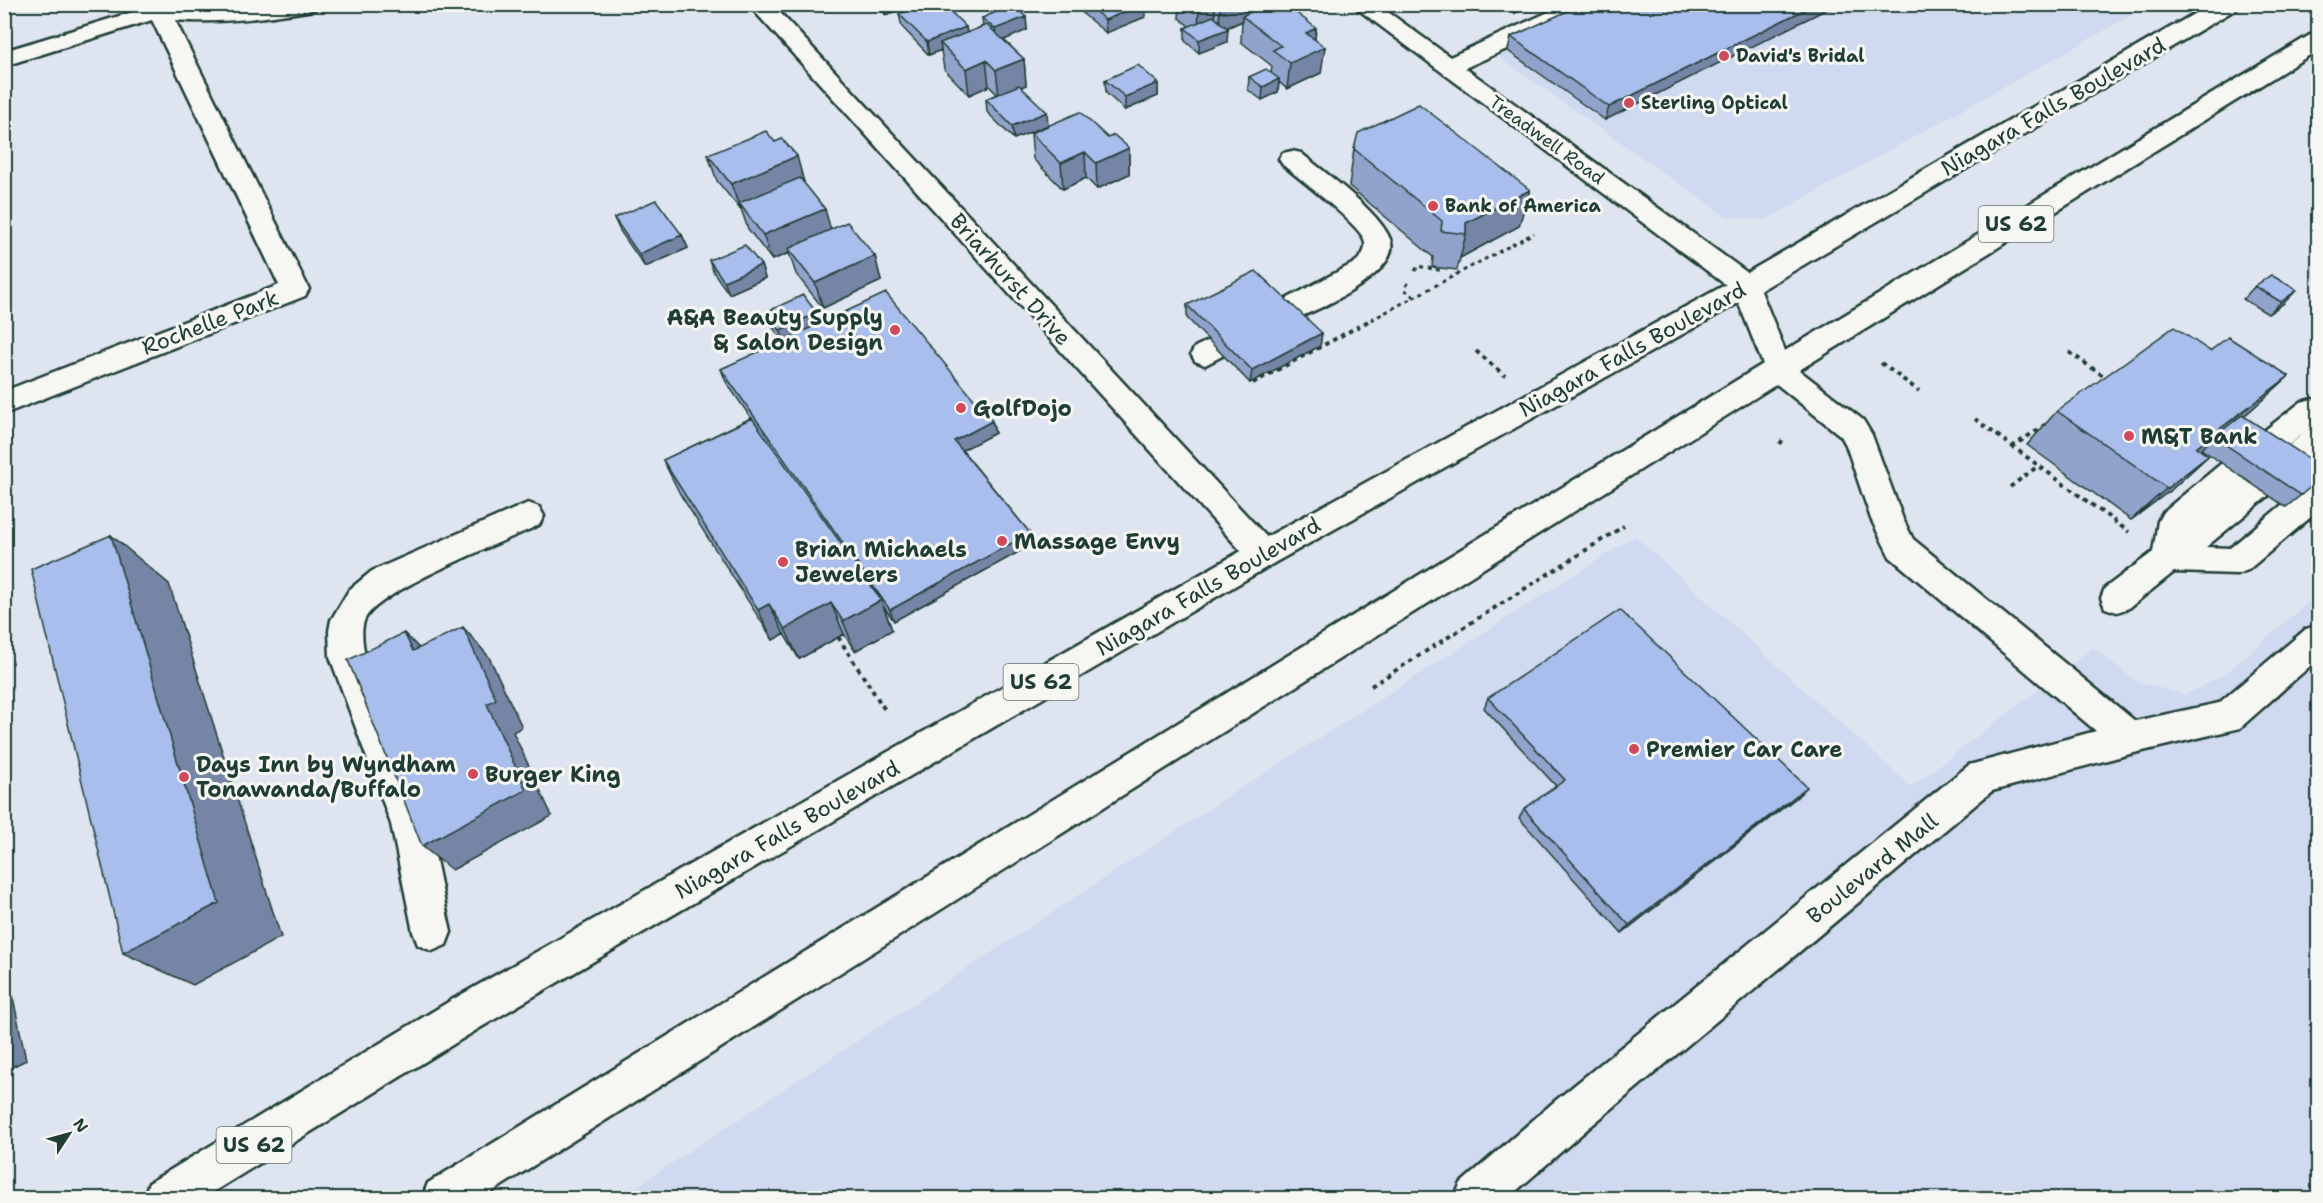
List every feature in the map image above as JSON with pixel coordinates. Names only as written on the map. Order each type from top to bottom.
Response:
[{"type":"main road","points":[[4,59],[157,8],[199,15],[243,14],[307,4]]},
{"type":"main road","name":"Briarhurst Drive","points":[[759,4],[1263,554]]},
{"type":"main road","name":"Treadwell Road","points":[[1362,4],[1746,286]]},
{"type":"main road","points":[[1448,67],[1586,4]]},
{"type":"main road","name":"Niagara Falls Boulevard","points":[[164,1198],[464,1015],[1263,554],[1746,286],[2228,4]]},
{"type":"main road","name":"Rochelle Park","points":[[4,403],[295,289],[157,8]]},
{"type":"main road","name":"US 62","points":[[443,1198],[1778,369],[2319,40]]},
{"type":"main road","points":[[1285,312],[1360,273],[1378,251],[1376,238],[1364,223],[1292,159]]},
{"type":"main road","points":[[1746,286],[1778,369],[1852,428],[1861,443],[1887,519],[1901,548],[2130,738]]},
{"type":"main road","points":[[2274,457],[2315,424]]},
{"type":"main road","points":[[2117,598],[2168,559],[2245,479]]},
{"type":"main road","points":[[2168,559],[2237,561],[2319,493]]},
{"type":"main road","points":[[432,932],[409,824],[351,673],[345,654],[345,630],[352,608],[364,593],[384,580],[528,516]]},
{"type":"main road","name":"Boulevard Mall","points":[[1476,1198],[1570,1116],[1982,777],[2130,738],[2228,717],[2319,639]]},
{"type":"path","points":[[1253,383],[1534,233]]},
{"type":"path","points":[[1413,274],[1418,266],[1444,270],[1442,276],[1447,280]]},
{"type":"path","points":[[1409,281],[1404,289],[1415,298]]},
{"type":"path","points":[[1476,351],[1505,376]]},
{"type":"path","points":[[2069,352],[2114,382]]},
{"type":"path","points":[[1881,363],[1919,392]]},
{"type":"path","points":[[2099,386],[2117,373]]},
{"type":"path","points":[[1975,419],[2130,533],[2139,527]]},
{"type":"path","points":[[2012,447],[2051,420]]},
{"type":"path","points":[[1780,444],[1784,438]]},
{"type":"path","points":[[2010,488],[2038,466]]},
{"type":"path","points":[[1371,686],[1624,526]]},
{"type":"path","points":[[838,637],[885,710]]},
{"type":"shaded area","points":[[1573,5],[2150,5],[1765,220],[1725,216],[1483,46]]},
{"type":"shaded area","points":[[1635,536],[1911,787],[2093,648],[2137,682],[2185,695],[2224,675],[2318,594],[2318,1198],[619,1198],[1229,796]]},
{"type":"building","points":[[924,4],[943,4],[966,27],[927,42],[899,14]]},
{"type":"building","points":[[1087,4],[1143,4],[1105,20]]},
{"type":"building","points":[[1195,4],[1207,4],[1199,8]]},
{"type":"building","points":[[1269,4],[1285,4],[1316,28],[1306,33],[1325,47],[1290,63],[1273,50],[1281,46],[1242,16]]},
{"type":"building","points":[[1583,4],[1816,4],[1609,107],[1511,37]]},
{"type":"building","points":[[1013,5],[1026,17],[995,29],[982,18]]},
{"type":"building","points":[[1213,16],[1228,29],[1199,40],[1185,28]]},
{"type":"building","points":[[987,25],[1024,59],[996,70],[986,60],[966,69],[940,43]]},
{"type":"building","points":[[1138,65],[1158,83],[1125,97],[1105,80]]},
{"type":"building","points":[[1266,69],[1279,79],[1263,87],[1249,77]]},
{"type":"building","points":[[1019,85],[1047,112],[1012,126],[986,99]]},
{"type":"building","points":[[1419,104],[1530,190],[1466,223],[1466,234],[1441,231],[1442,221],[1354,149],[1358,133]]},
{"type":"building","points":[[1080,112],[1108,138],[1114,135],[1129,148],[1096,163],[1085,152],[1061,163],[1031,133]]},
{"type":"building","points":[[766,131],[775,142],[782,139],[797,156],[731,184],[708,155]]},
{"type":"building","points":[[800,178],[825,209],[763,235],[739,203]]},
{"type":"building","points":[[656,200],[682,235],[639,254],[614,218]]},
{"type":"building","points":[[847,222],[875,256],[815,283],[788,249]]},
{"type":"building","points":[[745,245],[761,265],[724,281],[709,260]]},
{"type":"building","points":[[1256,271],[1322,333],[1252,370],[1187,305]]},
{"type":"building","points":[[2271,275],[2297,290],[2281,302],[2255,286]]},
{"type":"building","points":[[886,293],[992,421],[954,441],[1030,533],[890,610],[721,369]]},
{"type":"building","points":[[803,295],[817,313],[780,330],[766,312]]},
{"type":"building","name":"M&T Bank","points":[[2174,327],[2210,351],[2228,337],[2289,376],[2196,447],[2208,456],[2167,488],[2057,411]]},
{"type":"building","points":[[2242,415],[2319,465],[2319,480],[2301,495],[2214,437]]},
{"type":"building","name":"Brian Michaels Jewelers","points":[[752,418],[881,600],[843,621],[831,603],[785,629],[769,604],[758,610],[663,460]]},
{"type":"building","points":[[111,535],[219,903],[123,953],[31,569]]},
{"type":"building","name":"Premier Car Care","points":[[1620,610],[1807,787],[1629,925],[1524,809],[1565,780],[1488,698]]},
{"type":"building","name":"Burger King","points":[[463,627],[496,699],[487,704],[526,790],[422,846],[348,660],[404,633],[413,651]]},
{"type":"place","name":"David's Bridal","points":[[1724,56]]},
{"type":"place","name":"Sterling Optical","points":[[1629,103]]},
{"type":"place","name":"Bank of America","points":[[1433,206]]},
{"type":"place","name":"A&A Beauty Supply & Salon Design","points":[[895,330]]},
{"type":"place","name":"GolfDojo","points":[[961,408]]},
{"type":"place","name":"M&T Bank","points":[[2129,436]]},
{"type":"place","name":"Massage Envy","points":[[1002,541]]},
{"type":"place","name":"Brian Michaels Jewelers","points":[[783,562]]},
{"type":"place","name":"Premier Car Care","points":[[1634,749]]},
{"type":"place","name":"Burger King","points":[[473,774]]},
{"type":"place","name":"Days Inn by Wyndham Tonawanda/Buffalo","points":[[184,777]]}]
